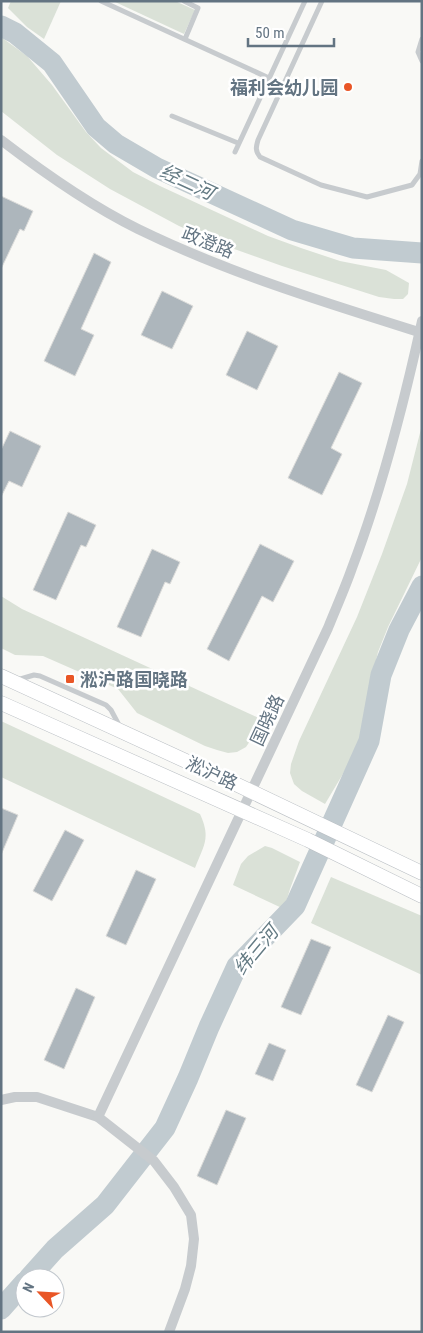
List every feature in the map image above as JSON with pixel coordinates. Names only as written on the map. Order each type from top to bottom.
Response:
[{"type":"main road","name":"淞沪路","points":[[7,678],[422,873]]},
{"type":"main road","name":"淞沪路","points":[[1,702],[308,840],[422,896]]},
{"type":"street","name":"政澄路","points":[[1,140],[41,171],[91,202],[136,228],[188,252],[277,286],[421,332]]},
{"type":"street","name":"国晓路","points":[[98,1116],[328,628],[353,566],[375,502],[394,437],[421,332],[422,321]]},
{"type":"street","points":[[1,1100],[15,1096],[37,1097],[98,1116],[154,1161],[174,1187],[191,1216],[194,1239],[191,1266],[185,1290],[169,1332]]},
{"type":"lane","points":[[101,1],[269,78]]},
{"type":"lane","points":[[184,1],[198,8],[185,40]]},
{"type":"lane","points":[[235,152],[305,1]]},
{"type":"lane","points":[[322,1],[258,140],[257,153],[260,157],[321,186],[367,196],[412,185],[420,174],[422,161]]},
{"type":"lane","points":[[422,39],[418,52],[422,61]]},
{"type":"lane","points":[[172,116],[238,144]]},
{"type":"shaded area","points":[[11,1],[61,1],[44,39],[27,27],[8,8]]},
{"type":"shaded area","points":[[113,1],[175,1],[195,10],[184,34]]},
{"type":"shaded area","points":[[1,37],[27,56],[52,85],[86,132],[101,148],[133,172],[268,236],[340,261],[386,270],[409,283],[408,294],[403,299],[379,297],[282,266],[223,245],[179,226],[110,189],[57,155],[1,111]]},
{"type":"shaded area","points":[[422,425],[422,557],[378,652],[361,740],[356,752],[325,804],[302,791],[294,784],[290,773],[291,764],[299,741],[357,617],[382,554],[407,484]]},
{"type":"shaded area","points":[[1,596],[22,609],[261,719],[256,732],[246,747],[237,752],[228,753],[217,750],[137,713],[118,689],[43,656],[15,655],[1,648]]},
{"type":"shaded area","points":[[1,721],[200,814],[206,836],[195,868],[1,777]]},
{"type":"shaded area","points":[[265,846],[300,862],[284,909],[233,885],[241,864],[248,856]]},
{"type":"shaded area","points":[[331,877],[422,916],[422,975],[311,923]]},
{"type":"building","points":[[1,196],[33,211],[24,231],[20,229],[1,269]]},
{"type":"building","points":[[94,253],[111,262],[81,329],[94,335],[75,376],[44,361]]},
{"type":"building","points":[[162,291],[193,306],[172,349],[141,335]]},
{"type":"building","points":[[247,331],[278,346],[257,390],[226,375]]},
{"type":"building","points":[[339,372],[362,383],[331,448],[342,454],[322,495],[288,478]]},
{"type":"building","points":[[10,431],[41,446],[22,487],[9,481],[1,497],[1,450]]},
{"type":"building","points":[[68,512],[96,525],[86,547],[81,545],[56,600],[33,590]]},
{"type":"building","points":[[260,544],[294,561],[273,602],[262,596],[229,661],[207,649]]},
{"type":"building","points":[[152,549],[180,562],[170,584],[165,582],[141,637],[117,627]]},
{"type":"building","points":[[1,808],[18,815],[1,855]]},
{"type":"building","points":[[65,830],[84,840],[52,901],[33,891]]},
{"type":"building","points":[[136,870],[156,879],[126,945],[106,936]]},
{"type":"building","points":[[311,939],[331,947],[301,1015],[281,1007]]},
{"type":"building","points":[[76,988],[95,997],[64,1069],[44,1060]]},
{"type":"building","points":[[388,1015],[404,1022],[372,1092],[356,1085]]},
{"type":"building","points":[[269,1043],[286,1050],[273,1081],[255,1074]]},
{"type":"building","points":[[226,1110],[246,1118],[217,1185],[197,1176]]},
{"type":"waterway","name":"经二河","points":[[1,26],[15,33],[52,63],[96,127],[116,144],[157,168],[292,230],[353,248],[422,253]]},
{"type":"waterway","name":"纬三河","points":[[38,1268],[55,1249],[105,1205],[165,1128],[237,966],[295,906],[369,741],[381,675],[399,630],[422,586]]},
{"type":"waterway","name":"纬三河","points":[[1,1309],[15,1293]]},
{"type":"place","name":"福利会幼儿园","points":[[348,87]]},
{"type":"place","name":"淞沪路国晓路","points":[[70,679]]}]
